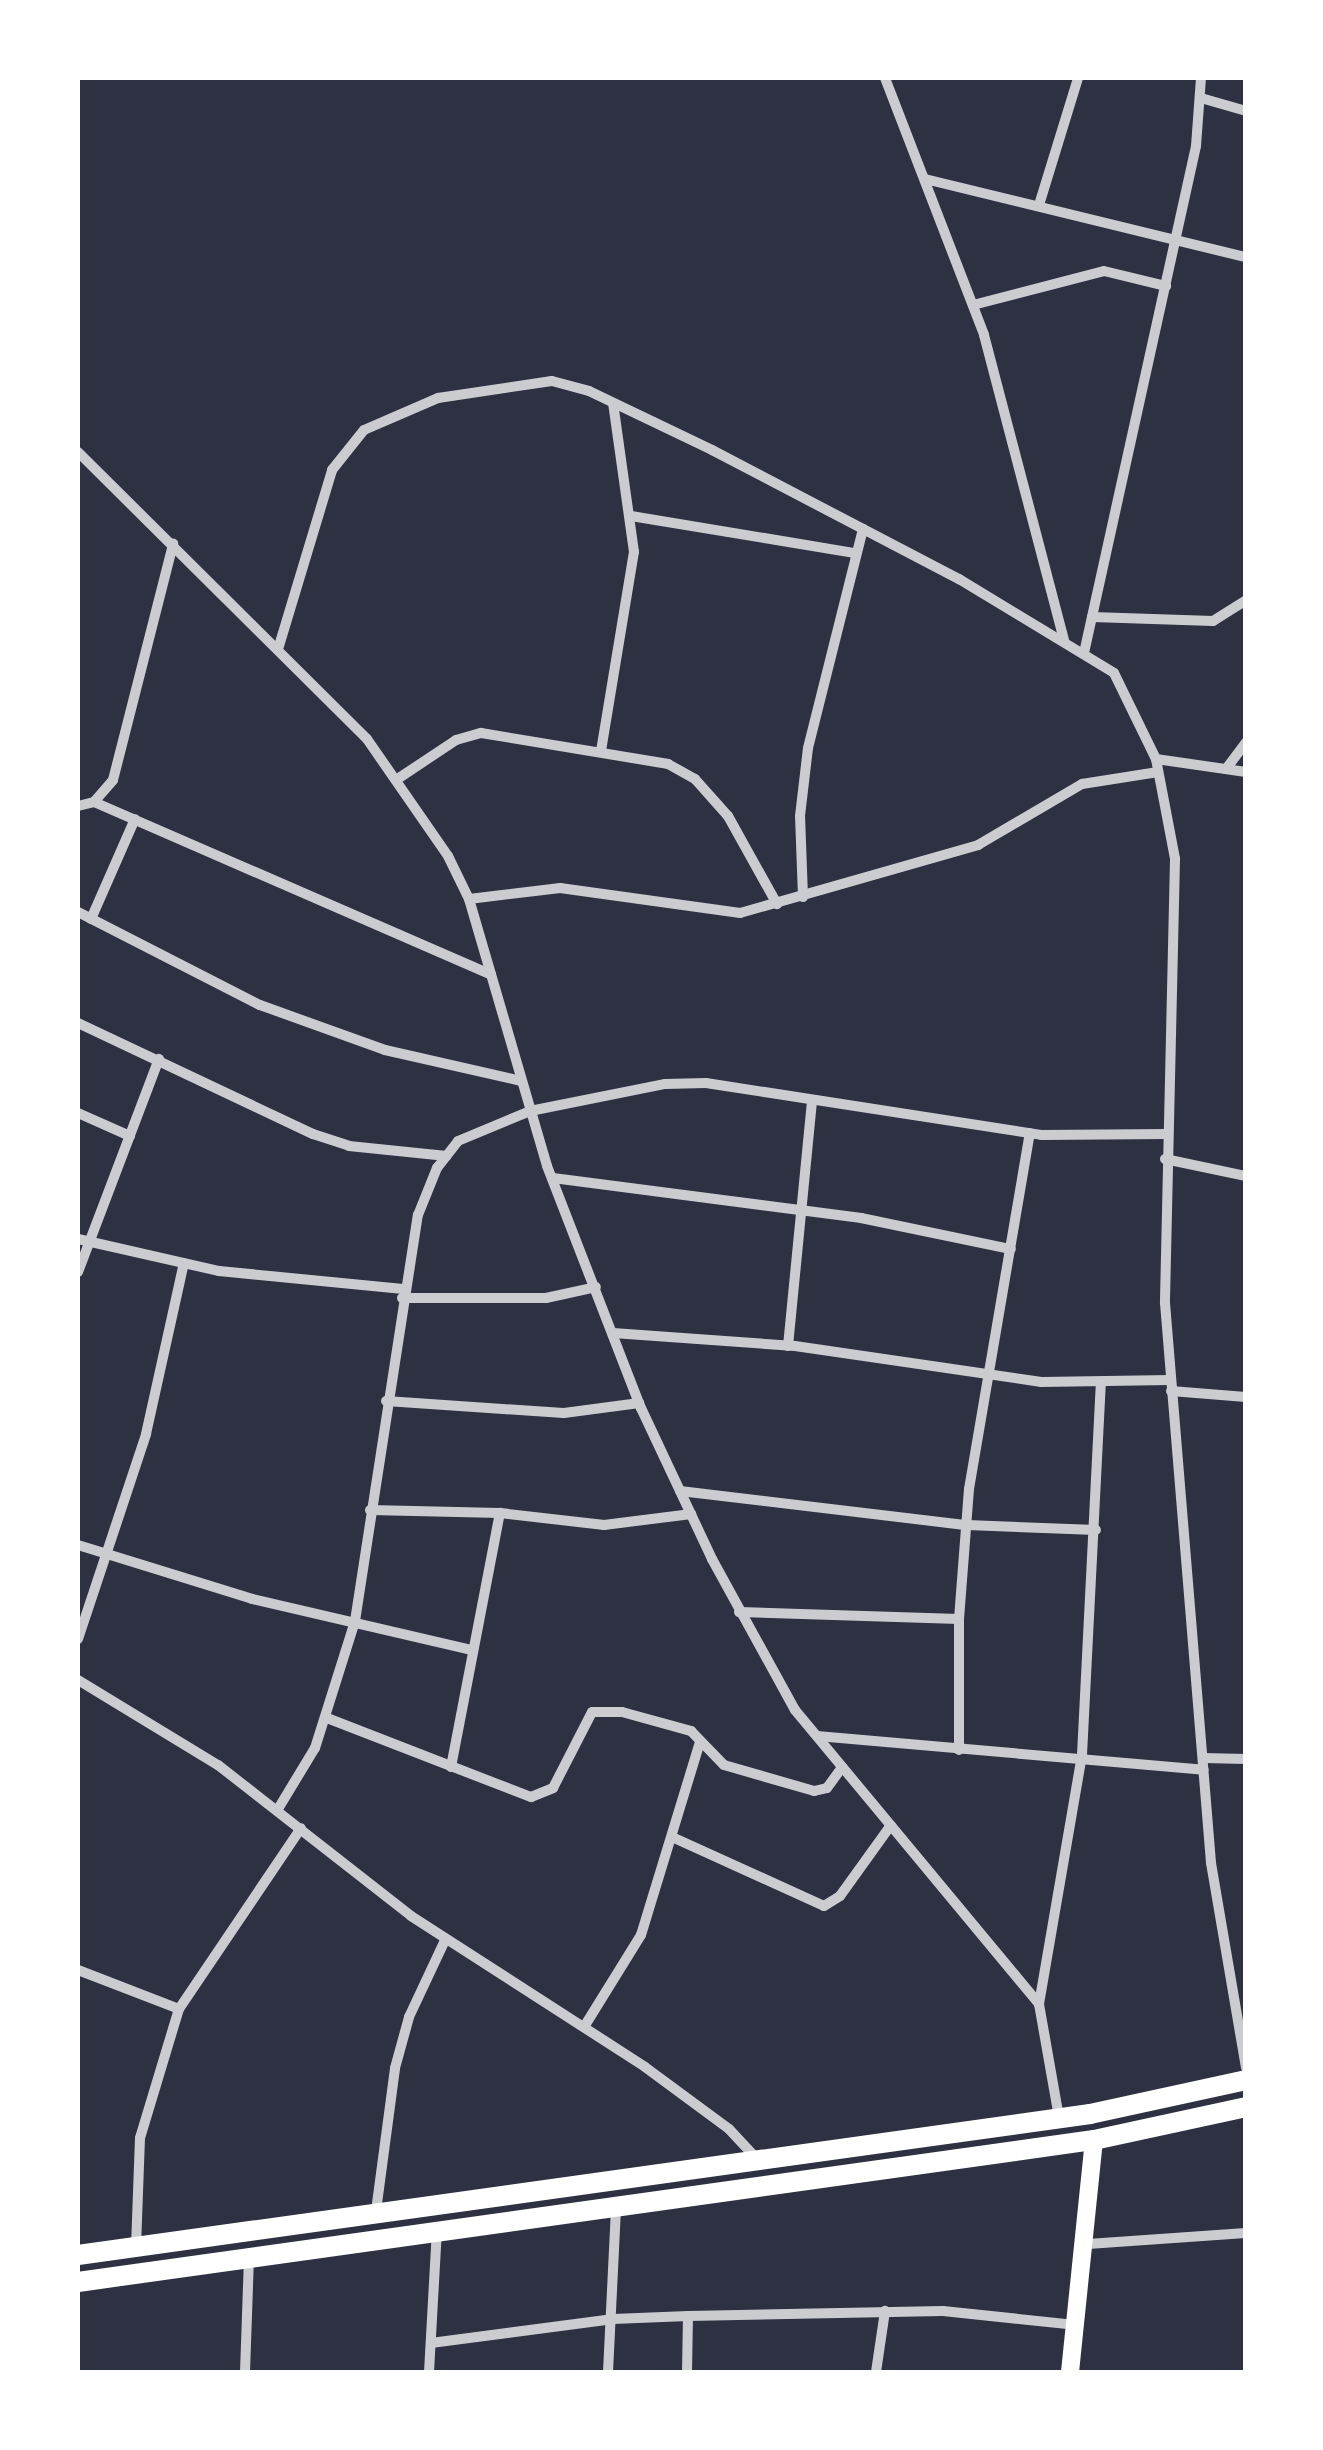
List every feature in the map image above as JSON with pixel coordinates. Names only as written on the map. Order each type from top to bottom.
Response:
[{"type":"highway","points":[[78,2256],[1059,2117],[1246,2080]]},
{"type":"highway","points":[[78,2282],[1094,2140],[1246,2107]]},
{"type":"main road","points":[[1070,2372],[1088,2244],[1094,2140]]},
{"type":"street","points":[[885,78],[973,305],[1064,640]]},
{"type":"street","points":[[1039,205],[1078,78]]},
{"type":"street","points":[[1084,653],[1176,237],[1201,98],[1201,78]]},
{"type":"street","points":[[1201,98],[1246,110]]},
{"type":"street","points":[[926,179],[1246,257]]},
{"type":"street","points":[[973,305],[1104,271],[1166,286]]},
{"type":"street","points":[[279,646],[332,470],[364,430],[438,398],[552,381],[613,403],[862,528],[1064,640],[1114,673],[1156,759],[1175,859],[1165,1159],[1170,1385],[1211,1863],[1246,2068]]},
{"type":"street","points":[[600,751],[634,552],[613,403]]},
{"type":"street","points":[[78,452],[279,646],[367,739],[396,780],[469,898],[552,1178],[639,1403],[738,1612],[817,1736],[1039,2004]]},
{"type":"street","points":[[631,516],[855,553]]},
{"type":"street","points":[[802,897],[800,816],[808,748],[862,528]]},
{"type":"street","points":[[78,806],[94,802],[113,780],[174,544]]},
{"type":"street","points":[[1092,618],[1213,621],[1246,600]]},
{"type":"street","points":[[396,780],[456,740],[480,732],[668,764],[695,779],[728,816],[777,904]]},
{"type":"street","points":[[1226,769],[1246,742]]},
{"type":"street","points":[[1156,759],[1246,772]]},
{"type":"street","points":[[469,898],[560,888],[727,912],[777,904],[978,845],[1082,784],[1158,772]]},
{"type":"street","points":[[94,802],[491,975]]},
{"type":"street","points":[[91,919],[136,819]]},
{"type":"street","points":[[78,912],[260,1005],[315,1026],[522,1080]]},
{"type":"street","points":[[78,1023],[313,1134],[349,1146],[446,1156]]},
{"type":"street","points":[[78,1272],[83,1241],[160,1059]]},
{"type":"street","points":[[278,1809],[327,1718],[355,1620],[402,1294],[418,1215],[446,1156],[458,1141],[530,1111],[665,1084],[1030,1133],[1168,1134]]},
{"type":"street","points":[[788,1346],[812,1101]]},
{"type":"street","points":[[78,1113],[130,1136]]},
{"type":"street","points":[[959,1750],[959,1619],[967,1525],[1030,1133]]},
{"type":"street","points":[[1165,1159],[1246,1176]]},
{"type":"street","points":[[552,1178],[803,1210],[1010,1248]]},
{"type":"street","points":[[83,1241],[184,1263],[402,1294],[546,1298],[596,1287]]},
{"type":"street","points":[[78,1639],[146,1434],[184,1263]]},
{"type":"street","points":[[613,1333],[788,1346],[989,1375],[1170,1385],[1246,1397]]},
{"type":"street","points":[[1059,2117],[1039,2004],[1081,1763],[1101,1382]]},
{"type":"street","points":[[386,1401],[564,1412],[639,1403]]},
{"type":"street","points":[[680,1492],[967,1525],[1096,1530]]},
{"type":"street","points":[[370,1510],[500,1513],[604,1525],[690,1514]]},
{"type":"street","points":[[451,1767],[500,1513]]},
{"type":"street","points":[[78,1546],[472,1650]]},
{"type":"street","points":[[738,1612],[959,1619]]},
{"type":"street","points":[[78,1680],[143,1716],[278,1809],[445,1940],[584,2027],[729,2129],[756,2158]]},
{"type":"street","points":[[327,1718],[451,1767],[546,1796],[592,1712],[622,1712],[692,1731],[724,1765],[814,1792],[827,1788],[842,1767]]},
{"type":"street","points":[[817,1736],[1081,1763],[1204,1764],[1246,1759]]},
{"type":"street","points":[[584,2027],[641,1935],[700,1742]]},
{"type":"street","points":[[672,1838],[824,1906],[840,1896],[891,1825]]},
{"type":"street","points":[[136,2247],[140,2138],[179,2008],[300,1828]]},
{"type":"street","points":[[376,2211],[395,2068],[409,2017],[445,1940]]},
{"type":"street","points":[[78,1970],[179,2008]]},
{"type":"street","points":[[608,2372],[616,2206]]},
{"type":"street","points":[[429,2372],[438,2230]]},
{"type":"street","points":[[1088,2244],[1246,2233]]},
{"type":"street","points":[[246,2372],[250,2257]]},
{"type":"street","points":[[431,2344],[613,2319],[688,2316],[885,2311],[1077,2325]]},
{"type":"street","points":[[876,2372],[885,2311]]},
{"type":"street","points":[[688,2316],[688,2372]]}]
